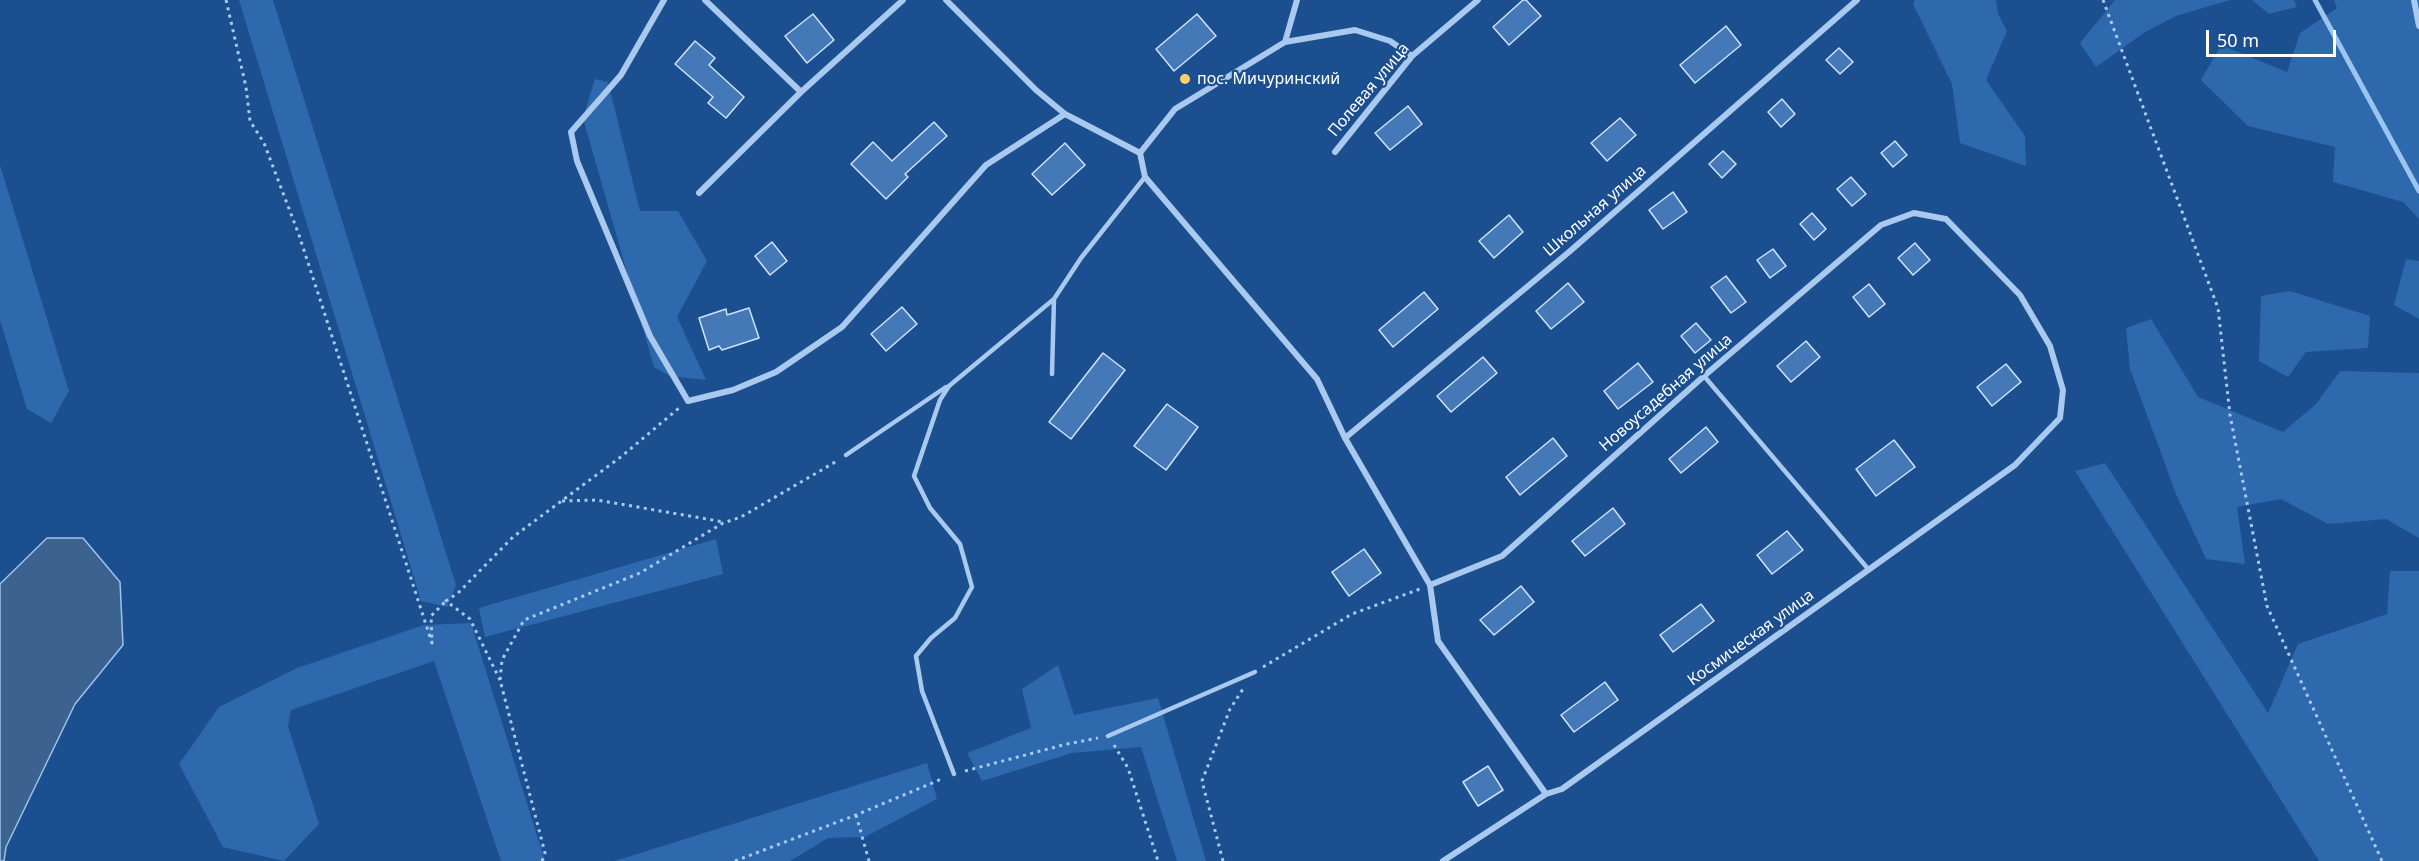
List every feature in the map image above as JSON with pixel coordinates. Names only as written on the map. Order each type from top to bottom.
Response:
[{"type":"street","points":[[664,0],[621,75],[571,132],[577,161],[650,336],[688,401],[733,390],[776,372],[842,327],[986,165],[1065,114]]},
{"type":"street","points":[[705,0],[801,92]]},
{"type":"street","points":[[699,193],[801,92],[903,0]]},
{"type":"street","points":[[946,0],[1036,90],[1065,114],[1140,153]]},
{"type":"street","points":[[1285,42],[1297,0]]},
{"type":"street","name":"Полевая улица","points":[[1335,152],[1412,56],[1478,0]]},
{"type":"street","name":"Школьная улица","points":[[1345,438],[1569,252],[1857,0]]},
{"type":"street","points":[[2414,0],[2419,26]]},
{"type":"street","points":[[1140,153],[1175,109],[1285,42],[1356,30],[1390,41],[1412,56]]},
{"type":"street","points":[[1140,153],[1145,177],[1317,379],[1345,438],[1430,585],[1437,641],[1546,794]]},
{"type":"street","name":"Новоусадебная улица","points":[[1430,585],[1502,556],[1704,376],[1881,225],[1914,213],[1946,219],[2020,295],[2050,346],[2063,390],[2060,418]]},
{"type":"street","name":"Космическая улица","points":[[1443,861],[1546,794],[1562,789],[1869,570],[2015,465],[2060,418]]},
{"type":"lane","points":[[846,455],[949,386],[1054,299],[1081,258],[1145,177]]},
{"type":"lane","points":[[1052,374],[1054,299]]},
{"type":"lane","points":[[1704,376],[1869,570]]},
{"type":"lane","points":[[949,386],[940,400],[914,476],[930,508],[960,544],[972,587],[955,618],[931,638],[916,656],[922,691],[954,774]]},
{"type":"lane","points":[[1108,736],[1255,672]]},
{"type":"path","points":[[226,0],[246,87],[250,121],[264,143],[299,235],[432,643],[431,616],[458,593],[513,537],[622,456],[688,401]]},
{"type":"path","points":[[2103,0],[2217,308],[2230,415],[2267,606],[2382,861]]},
{"type":"path","points":[[500,680],[502,660],[524,620],[640,573],[846,455]]},
{"type":"path","points":[[560,501],[597,500],[726,522]]},
{"type":"path","points":[[1223,861],[1202,781],[1230,709],[1255,672],[1352,614],[1430,585]]},
{"type":"path","points":[[446,601],[470,619],[500,680],[545,853],[542,861]]},
{"type":"path","points":[[735,861],[856,815],[954,774],[1067,744],[1108,736],[1128,768],[1158,861]]},
{"type":"path","points":[[856,815],[869,861]]},
{"type":"shaded area","points":[[239,0],[273,0],[456,585],[447,607],[421,601]]},
{"type":"shaded area","points":[[1915,0],[1996,0],[1998,14],[2007,31],[1986,80],[2025,136],[2026,166],[1960,143],[1952,84],[1913,4]]},
{"type":"shaded area","points":[[2115,0],[2230,0],[2176,16],[2145,32],[2096,67],[2080,43]]},
{"type":"shaded area","points":[[2252,0],[2294,0],[2297,7],[2269,14]]},
{"type":"shaded area","points":[[2334,0],[2419,0],[2419,219],[2403,202],[2333,182],[2335,147],[2248,126],[2201,80],[2221,45],[2287,72],[2300,33],[2337,8]]},
{"type":"shaded area","points":[[595,79],[608,82],[640,211],[678,211],[707,261],[677,317],[706,380],[670,376],[654,367],[583,118]]},
{"type":"shaded area","points":[[0,165],[69,391],[51,423],[27,409],[0,320]]},
{"type":"shaded area","points":[[2406,259],[2419,261],[2419,319],[2394,305]]},
{"type":"shaded area","points":[[2290,291],[2370,316],[2368,348],[2306,352],[2288,377],[2259,361],[2261,296]]},
{"type":"shaded area","points":[[2151,319],[2198,397],[2283,432],[2316,404],[2340,371],[2419,373],[2419,538],[2386,519],[2328,524],[2281,499],[2237,507],[2245,564],[2206,559],[2176,494],[2130,369],[2126,328]]},
{"type":"shaded area","points":[[2105,463],[2268,713],[2298,644],[2387,614],[2390,571],[2419,571],[2419,861],[2319,861],[2075,471]]},
{"type":"shaded area","points":[[47,538],[83,538],[120,582],[123,645],[75,704],[6,847],[4,861],[0,861],[0,584]]},
{"type":"shaded area","points":[[716,539],[723,574],[485,637],[479,608]]},
{"type":"shaded area","points":[[471,623],[545,861],[501,861],[434,661],[291,710],[288,726],[319,824],[284,861],[223,847],[179,764],[219,707],[297,668],[424,625]]},
{"type":"shaded area","points":[[1058,665],[1074,715],[1158,698],[1206,861],[1177,861],[1141,747],[1072,753],[982,781],[967,753],[1031,728],[1022,689]]},
{"type":"shaded area","points":[[927,763],[937,799],[865,837],[828,838],[790,861],[615,861]]},
{"type":"building","points":[[1523,0],[1526,0],[1541,16],[1509,45],[1493,27]]},
{"type":"building","points":[[813,14],[834,40],[807,63],[785,36]]},
{"type":"building","points":[[1197,14],[1216,36],[1174,71],[1156,49]]},
{"type":"building","points":[[1726,26],[1741,45],[1695,83],[1680,65]]},
{"type":"building","points":[[695,41],[715,58],[709,65],[744,97],[726,118],[708,103],[713,97],[675,64]]},
{"type":"building","points":[[1839,48],[1853,62],[1840,74],[1826,60]]},
{"type":"building","points":[[1782,99],[1795,114],[1781,127],[1768,112]]},
{"type":"building","points":[[1408,106],[1422,124],[1390,150],[1375,133]]},
{"type":"building","points":[[1620,118],[1636,135],[1607,161],[1591,143]]},
{"type":"building","points":[[934,122],[947,136],[905,174],[908,177],[886,199],[851,164],[873,142],[892,161]]},
{"type":"building","points":[[1895,141],[1907,155],[1893,167],[1881,153]]},
{"type":"building","points":[[1065,143],[1085,165],[1052,195],[1032,174]]},
{"type":"building","points":[[1723,151],[1736,164],[1722,178],[1709,164]]},
{"type":"building","points":[[1851,177],[1866,194],[1852,206],[1837,189]]},
{"type":"building","points":[[1673,192],[1687,212],[1663,229],[1649,210]]},
{"type":"building","points":[[1812,213],[1826,229],[1814,240],[1800,224]]},
{"type":"building","points":[[1509,215],[1523,232],[1494,258],[1479,241]]},
{"type":"building","points":[[772,242],[787,261],[770,275],[755,256]]},
{"type":"building","points":[[1915,243],[1930,260],[1913,275],[1898,258]]},
{"type":"building","points":[[1773,249],[1786,266],[1770,278],[1757,260]]},
{"type":"building","points":[[1726,276],[1746,302],[1731,313],[1711,287]]},
{"type":"building","points":[[1568,283],[1584,302],[1551,329],[1536,311]]},
{"type":"building","points":[[1869,284],[1885,304],[1869,317],[1853,297]]},
{"type":"building","points":[[1424,292],[1438,309],[1393,347],[1379,330]]},
{"type":"building","points":[[902,307],[917,324],[886,351],[871,334]]},
{"type":"building","points":[[749,308],[759,338],[722,350],[719,346],[709,350],[699,318],[726,309],[727,315]]},
{"type":"building","points":[[1696,323],[1711,340],[1695,353],[1681,336]]},
{"type":"building","points":[[1806,341],[1820,357],[1791,382],[1777,366]]},
{"type":"building","points":[[1103,353],[1125,370],[1071,439],[1049,422]]},
{"type":"building","points":[[1483,357],[1497,373],[1451,412],[1437,396]]},
{"type":"building","points":[[1638,363],[1653,382],[1618,409],[1604,391]]},
{"type":"building","points":[[2006,364],[2021,382],[1992,406],[1977,387]]},
{"type":"building","points":[[1167,404],[1198,427],[1166,470],[1134,446]]},
{"type":"building","points":[[1706,427],[1718,442],[1681,473],[1669,459]]},
{"type":"building","points":[[1553,438],[1567,456],[1520,495],[1506,477]]},
{"type":"building","points":[[1894,440],[1915,467],[1876,496],[1856,469]]},
{"type":"building","points":[[1613,508],[1625,524],[1585,556],[1572,541]]},
{"type":"building","points":[[1787,531],[1803,550],[1772,574],[1757,555]]},
{"type":"building","points":[[1364,549],[1381,573],[1349,596],[1332,572]]},
{"type":"building","points":[[1521,586],[1534,602],[1494,635],[1480,620]]},
{"type":"building","points":[[1701,604],[1714,621],[1673,652],[1660,635]]},
{"type":"building","points":[[1605,682],[1618,700],[1574,732],[1561,715]]},
{"type":"building","points":[[1488,766],[1503,790],[1478,806],[1463,782]]},
{"type":"waterway","points":[[2315,0],[2419,191]]},
{"type":"place","name":"пос. Мичуринский","points":[[1185,79]]}]
